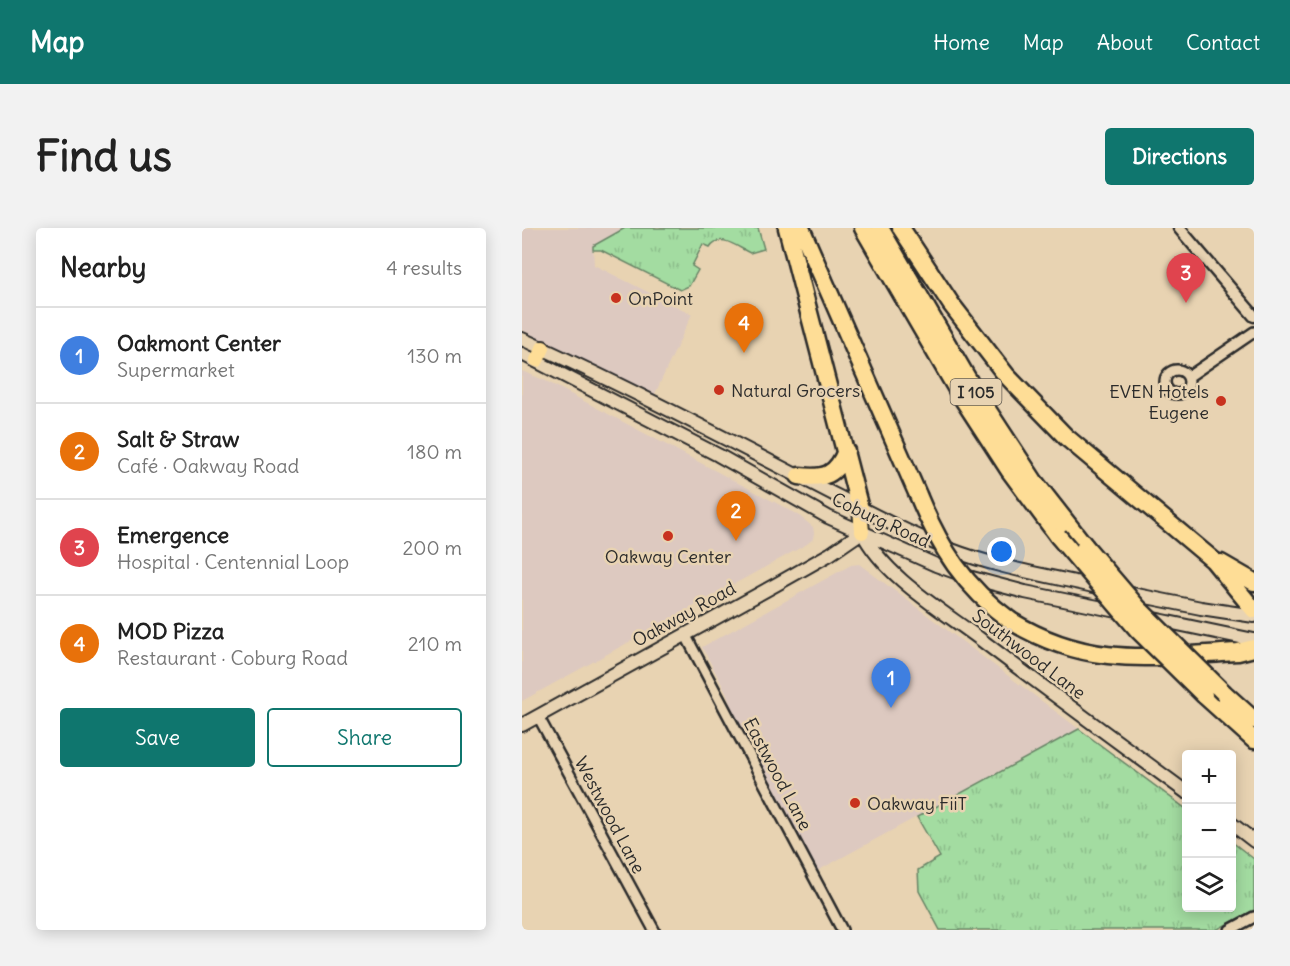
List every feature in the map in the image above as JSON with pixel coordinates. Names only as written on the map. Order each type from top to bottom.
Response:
[{"type":"highway","points":[[786,228],[860,509]]},
{"type":"highway","points":[[801,228],[927,517],[952,564],[981,598],[1036,637],[1098,656],[1136,658],[1238,652],[1254,648]]},
{"type":"highway","name":"I 105","points":[[863,228],[959,393],[1009,470],[1058,536],[1138,630],[1254,740]]},
{"type":"highway","name":"I 105","points":[[880,228],[973,388],[1034,481],[1085,546],[1144,615],[1254,720]]},
{"type":"highway","points":[[901,228],[951,304],[1006,375],[1066,437],[1214,560],[1241,578],[1254,610]]},
{"type":"highway","points":[[799,476],[814,478],[825,476],[837,468],[846,451]]},
{"type":"main road","name":"Coburg Road","points":[[522,339],[540,354],[828,517],[936,565],[1004,586],[1254,640]]},
{"type":"main road","name":"Coburg Road","points":[[522,354],[540,354],[799,476],[860,509],[951,550],[1008,567],[1202,608],[1254,616]]},
{"type":"main road","points":[[860,509],[862,532]]},
{"type":"main road","name":"Oakway Road","points":[[522,725],[822,558],[862,532]]},
{"type":"main road","name":"Southwood Lane","points":[[862,532],[870,547],[901,579],[1182,789]]},
{"type":"main road","points":[[1236,827],[1254,841]]},
{"type":"street","points":[[1179,228],[1254,316]]},
{"type":"street","points":[[1188,377],[1254,332]]},
{"type":"street","name":"Eastwood Lane","points":[[684,634],[842,930]]},
{"type":"street","name":"Westwood Lane","points":[[538,716],[654,930]]},
{"type":"street","points":[[1230,930],[1254,917]]},
{"type":"shaded area","points":[[522,228],[625,228],[593,246],[594,265],[692,314],[654,396],[522,330]]},
{"type":"shaded area","name":"Oakway Center","points":[[522,371],[546,381],[797,514],[813,527],[813,539],[522,701]]},
{"type":"shaded area","points":[[859,564],[1079,729],[817,871],[737,724],[726,692],[702,647],[851,565]]},
{"type":"green space","points":[[625,228],[758,228],[764,249],[750,253],[724,241],[714,243],[710,247],[703,244],[692,266],[698,270],[689,286],[680,290],[601,250],[593,250],[593,246]]},
{"type":"green space","points":[[1079,729],[1182,806],[1182,912],[1236,912],[1236,845],[1254,859],[1254,910],[1216,930],[940,930],[919,891],[918,870],[940,857],[917,817]]},
{"type":"place","name":"OnPoint","points":[[616,298]]},
{"type":"place","name":"Emergence","points":[[1186,303]]},
{"type":"place","name":"MOD Pizza","points":[[744,353]]},
{"type":"place","name":"Natural Grocers","points":[[719,390]]},
{"type":"place","name":"EVEN Hotels Eugene","points":[[1221,401]]},
{"type":"place","name":"Oakway Center","points":[[668,536]]},
{"type":"place","name":"Salt & Straw","points":[[736,541]]},
{"type":"place","name":"Oakmont Center","points":[[891,708]]},
{"type":"place","name":"Oakway FiiT","points":[[855,803]]}]
